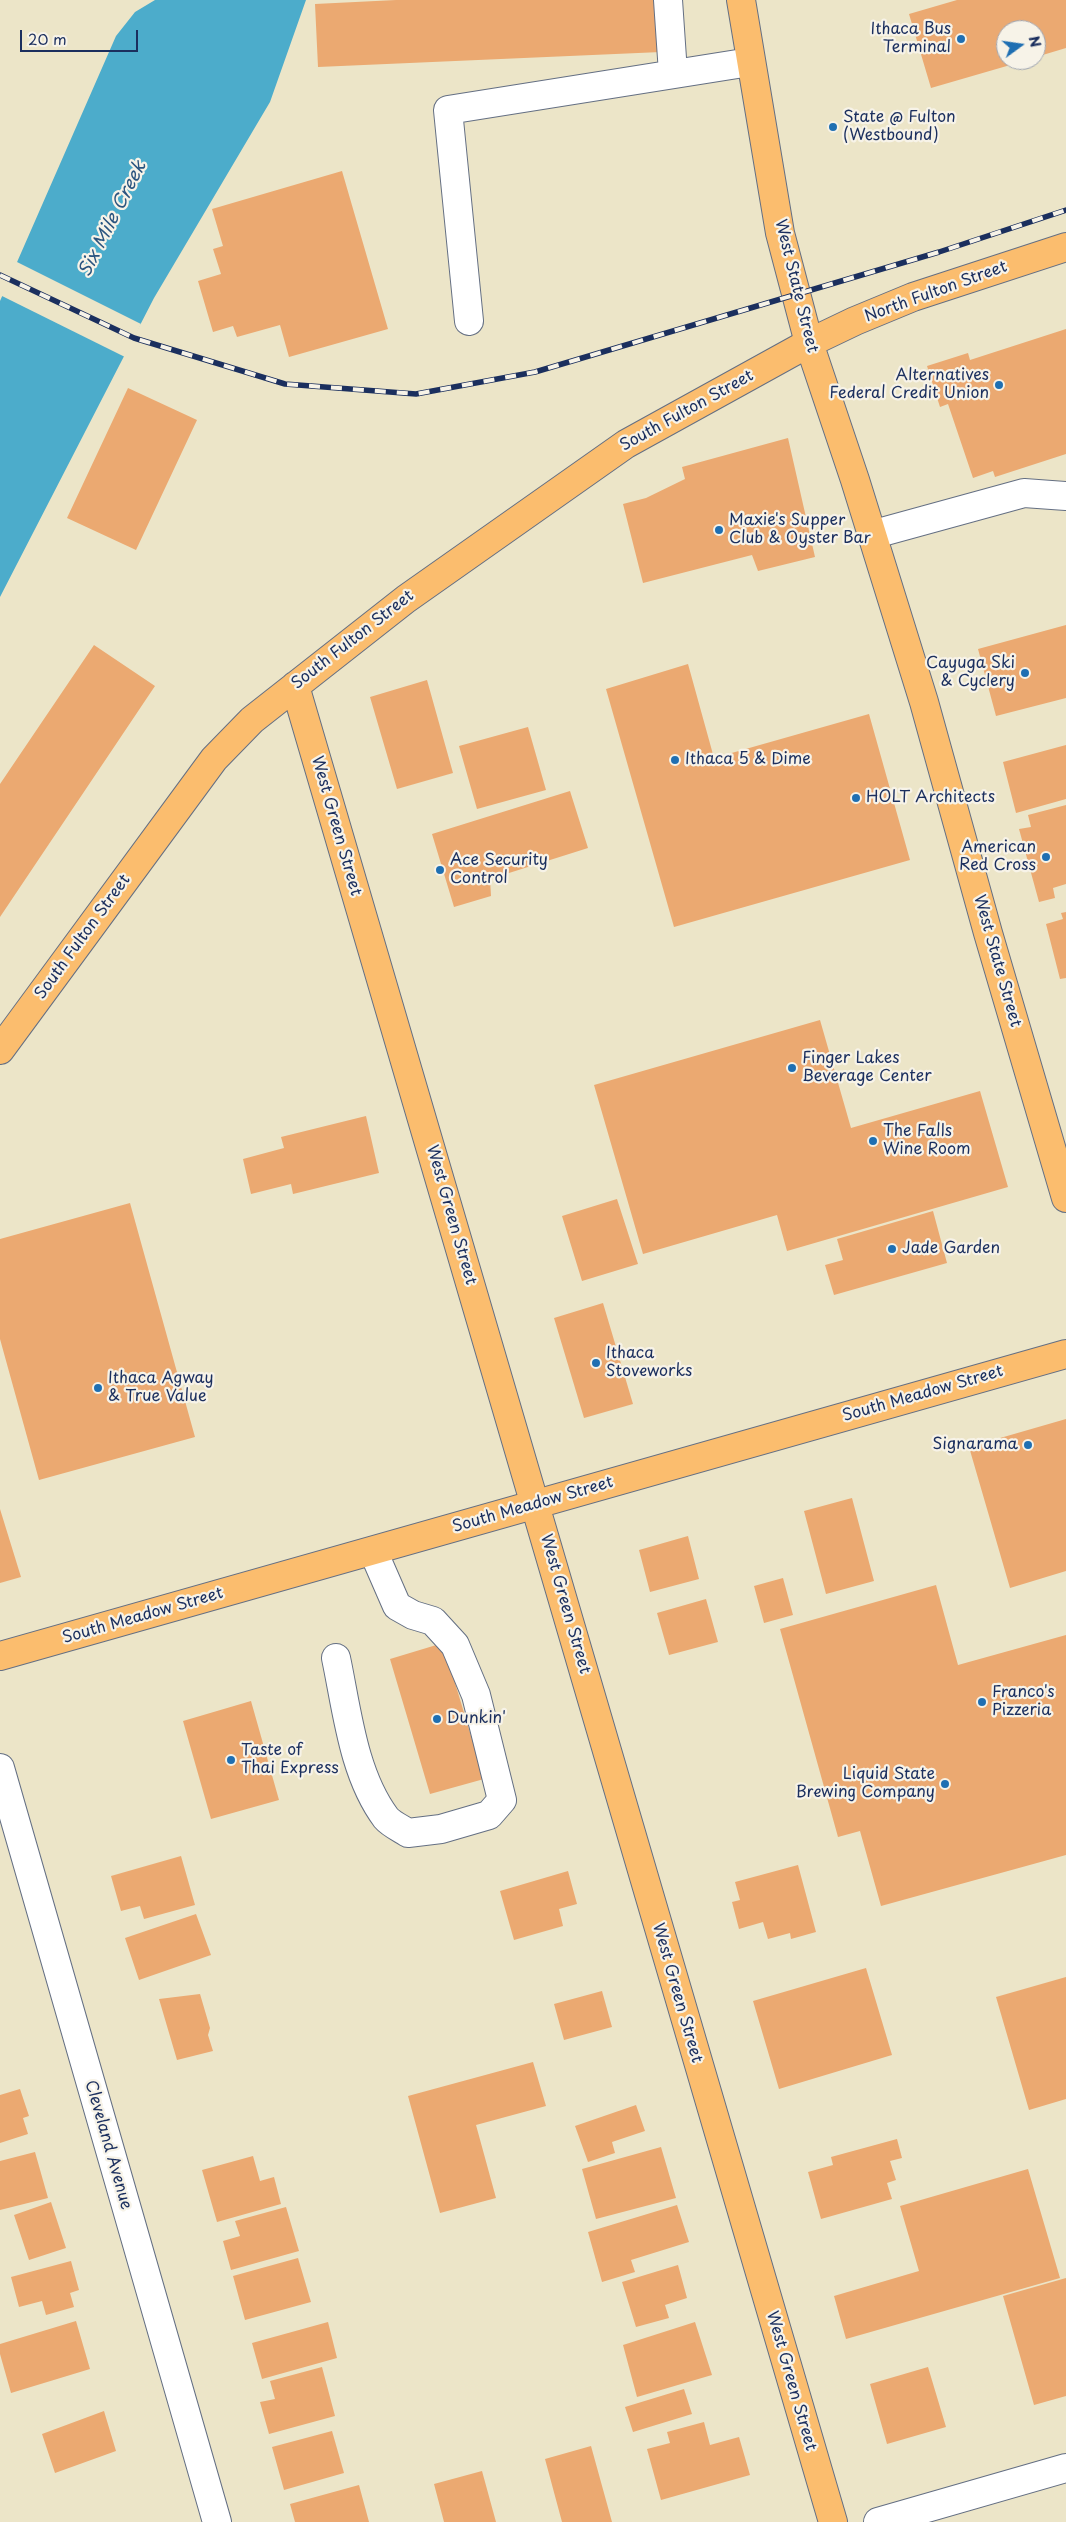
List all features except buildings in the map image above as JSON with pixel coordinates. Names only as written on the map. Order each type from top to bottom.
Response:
[{"type":"main road","name":"West State Street","points":[[741,0],[780,233],[809,343],[855,480],[924,702],[988,933],[1066,1198]]},
{"type":"main road","name":"North Fulton Street","points":[[809,343],[913,297],[1066,247]]},
{"type":"main road","name":"South Fulton Street","points":[[0,1050],[214,759],[252,720],[406,599],[626,444],[809,343]]},
{"type":"main road","name":"West Green Street","points":[[295,686],[833,2522]]},
{"type":"main road","name":"South Meadow Street","points":[[0,1656],[1066,1354]]},
{"type":"street","points":[[668,0],[673,73]]},
{"type":"street","points":[[469,321],[448,110],[750,62]]},
{"type":"street","points":[[871,535],[1024,493],[1066,496]]},
{"type":"street","points":[[336,1658],[354,1744],[369,1787],[387,1819],[408,1833],[441,1829],[489,1815],[502,1800],[476,1695],[455,1645],[434,1621],[397,1606],[373,1551]]},
{"type":"street","name":"Cleveland Avenue","points":[[0,1768],[217,2522]]},
{"type":"street","points":[[878,2522],[1066,2468]]},
{"type":"water","name":"Six Mile Creek","points":[[155,0],[306,0],[270,102],[154,298],[0,597],[0,301],[116,36],[135,12]]},
{"type":"pier","points":[[15,261],[141,324],[125,357],[0,295]]},
{"type":"railway","points":[[0,275],[134,338],[285,384],[416,394],[535,372],[939,252],[1066,210]]},
{"type":"place","name":"Ithaca Bus Terminal","points":[[961,39]]},
{"type":"place","name":"State @ Fulton (Westbound)","points":[[833,127]]},
{"type":"place","name":"Alternatives Federal Credit Union","points":[[999,385]]},
{"type":"place","name":"Maxie's Supper Club & Oyster Bar","points":[[719,530]]},
{"type":"place","name":"Cayuga Ski & Cyclery","points":[[1025,673]]},
{"type":"place","name":"Ithaca 5 & Dime","points":[[675,760]]},
{"type":"place","name":"HOLT Architects","points":[[856,798]]},
{"type":"place","name":"American Red Cross","points":[[1046,857]]},
{"type":"place","name":"Ace Security Control","points":[[440,870]]},
{"type":"place","name":"Finger Lakes Beverage Center","points":[[792,1068]]},
{"type":"place","name":"The Falls Wine Room","points":[[873,1141]]},
{"type":"place","name":"Jade Garden","points":[[892,1249]]},
{"type":"place","name":"Ithaca Stoveworks","points":[[596,1363]]},
{"type":"place","name":"Ithaca Agway & True Value","points":[[98,1388]]},
{"type":"place","name":"Signarama","points":[[1028,1445]]},
{"type":"place","name":"Franco's Pizzeria","points":[[982,1702]]},
{"type":"place","name":"Dunkin'","points":[[437,1719]]},
{"type":"place","name":"Taste of Thai Express","points":[[231,1760]]},
{"type":"place","name":"Liquid State Brewing Company","points":[[945,1784]]}]
